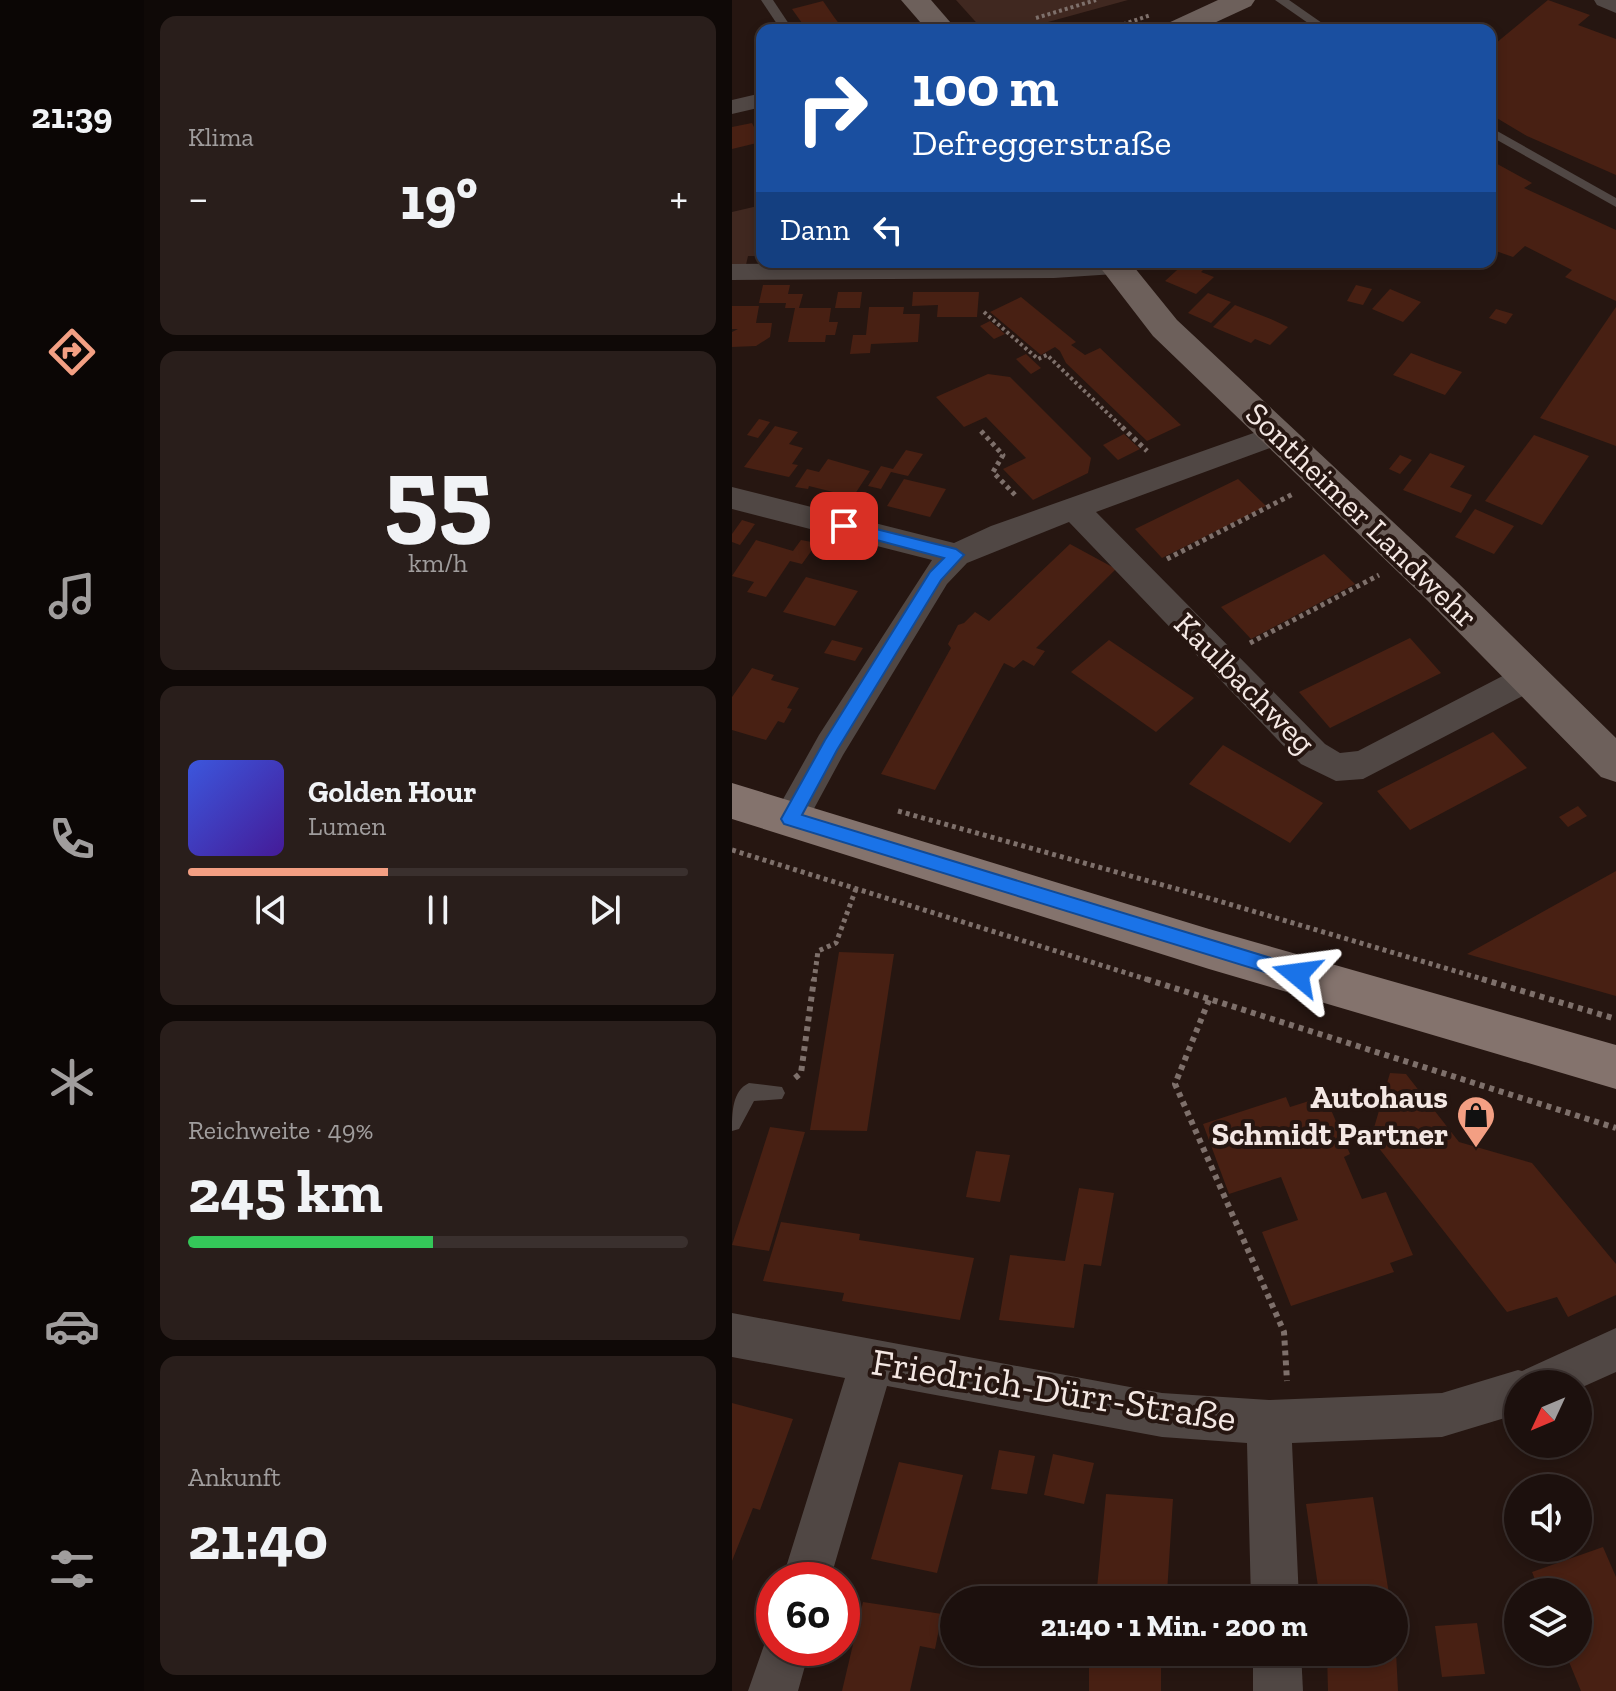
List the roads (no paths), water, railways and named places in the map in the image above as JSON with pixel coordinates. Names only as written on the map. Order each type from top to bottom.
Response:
[{"type":"main road","points":[[732,801],[1209,949],[1616,1067]]},
{"type":"street","points":[[915,0],[937,24]]},
{"type":"street","points":[[1189,24],[1241,0]]},
{"type":"street","points":[[1605,0],[1616,6]]},
{"type":"street","points":[[732,107],[756,101]]},
{"type":"street","points":[[732,272],[1074,268]]},
{"type":"street","name":"Sontheimer Landwehr","points":[[1117,268],[1165,328],[1530,677],[1616,765]]},
{"type":"street","points":[[790,819],[831,745],[927,590],[956,555],[1039,521],[1279,434]]},
{"type":"street","points":[[732,498],[956,555]]},
{"type":"street","name":"Kaulbachweg","points":[[1074,508],[1313,754],[1336,767],[1346,769],[1363,765],[1530,677]]},
{"type":"street","name":"Friedrich-Dürr-Straße","points":[[732,1335],[1162,1415],[1279,1422],[1442,1415],[1504,1396]]},
{"type":"street","points":[[1571,1370],[1616,1350]]},
{"type":"street","points":[[811,1562],[872,1363]]},
{"type":"street","points":[[1275,1586],[1279,1422]]},
{"type":"street","points":[[773,1691],[781,1666]]},
{"type":"street","points":[[1277,1666],[1278,1691]]},
{"type":"lane","points":[[767,0],[783,24]]},
{"type":"lane","points":[[1281,0],[1317,24]]},
{"type":"lane","points":[[1496,134],[1616,203]]},
{"type":"lane","points":[[732,1122],[742,1098],[749,1092],[775,1093]]},
{"type":"place","name":"Autohaus Schmidt Partner","points":[[1476,1149]]}]
